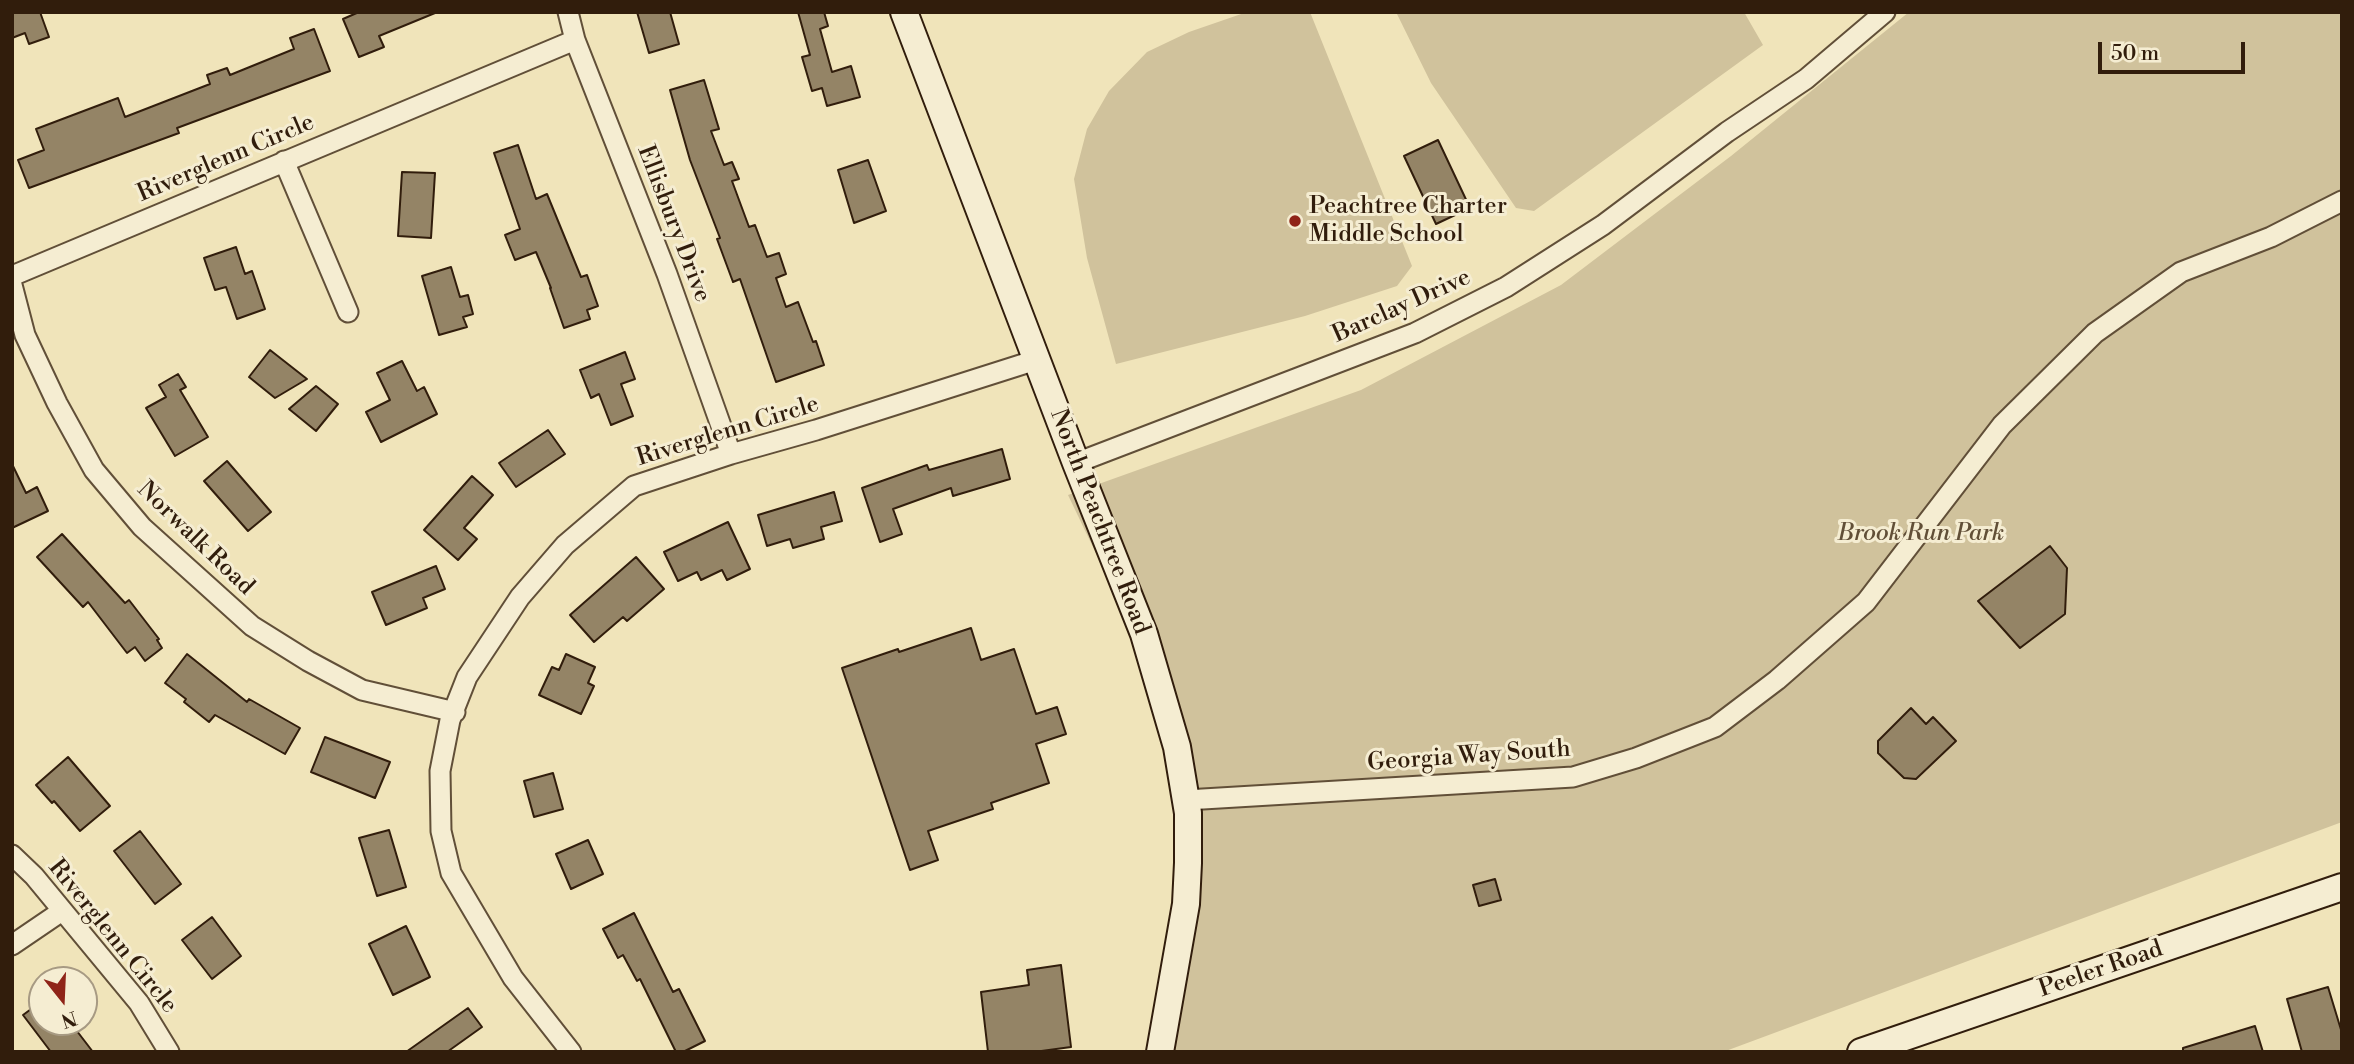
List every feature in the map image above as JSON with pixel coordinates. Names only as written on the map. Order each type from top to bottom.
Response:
[{"type":"street","name":"Ellisbury Drive","points":[[568,12],[575,40],[667,274],[731,454]]},
{"type":"street","name":"North Peachtree Road","points":[[904,12],[1036,360],[1144,634],[1177,747],[1186,800],[1186,904],[1160,1052]]},
{"type":"street","name":"Barclay Drive","points":[[1076,463],[1415,333],[1506,288],[1603,225],[1727,132],[1806,79],[1885,12]]},
{"type":"street","name":"Riverglenn Circle","points":[[12,276],[575,40]]},
{"type":"street","points":[[284,161],[348,312]]},
{"type":"street","name":"Georgia Way South","points":[[1186,800],[1573,776],[1636,758],[1714,727],[1777,680],[1866,602],[2002,425],[2095,333],[2181,272],[2271,237],[2342,201]]},
{"type":"street","name":"Norwalk Road","points":[[12,285],[25,335],[57,403],[94,470],[142,527],[251,626],[308,661],[362,691],[454,712]]},
{"type":"street","name":"Riverglenn Circle","points":[[571,1052],[513,978],[451,873],[441,831],[440,771],[450,720],[467,677],[520,597],[565,545],[635,486],[1036,360]]},
{"type":"street","name":"Riverglenn Circle","points":[[12,855],[34,876],[139,1003],[169,1052]]},
{"type":"street","name":"Peeler Road","points":[[1861,1052],[2342,887]]},
{"type":"street","points":[[12,945],[62,911]]},
{"type":"green space","points":[[1247,12],[1310,12],[1412,266],[1397,286],[1305,316],[1116,364],[1087,258],[1074,179],[1087,129],[1109,91],[1147,52],[1189,32]]},
{"type":"green space","points":[[1396,12],[1744,12],[1763,45],[1534,211],[1516,208],[1431,83]]},
{"type":"green space","name":"Brook Run Park","points":[[1909,12],[2342,12],[2342,822],[1723,1052],[1163,1052],[1179,914],[1174,716],[1068,495],[1361,390],[1561,285],[1731,156]]},
{"type":"building","points":[[12,12],[40,12],[49,37],[29,44],[25,33],[12,38]]},
{"type":"building","points":[[359,12],[435,13],[379,36],[384,47],[359,57],[343,19]]},
{"type":"building","points":[[637,12],[670,12],[679,44],[649,53]]},
{"type":"building","points":[[798,12],[824,12],[828,26],[820,29],[832,72],[851,66],[860,97],[827,106],[822,88],[812,91],[802,57],[810,55]]},
{"type":"building","points":[[314,29],[330,71],[177,128],[179,133],[29,188],[18,160],[44,150],[36,129],[118,98],[125,117],[210,84],[207,75],[227,68],[230,75],[294,49],[290,38]]},
{"type":"building","points":[[704,80],[719,129],[711,131],[724,165],[732,162],[739,179],[732,181],[749,227],[755,225],[767,257],[779,253],[786,274],[776,278],[786,307],[798,302],[824,365],[776,382],[740,279],[733,282],[717,239],[720,238],[690,160],[670,90]]},
{"type":"building","points":[[1438,140],[1470,208],[1436,224],[1404,156]]},
{"type":"building","points":[[518,145],[536,199],[547,194],[581,277],[587,275],[598,306],[587,310],[590,319],[564,328],[536,252],[515,260],[505,235],[520,229],[494,153]]},
{"type":"building","points":[[868,160],[886,211],[854,223],[838,170]]},
{"type":"building","points":[[402,172],[435,173],[431,238],[398,236]]},
{"type":"building","points":[[236,247],[245,274],[252,271],[265,309],[237,319],[226,287],[215,290],[204,258]]},
{"type":"building","points":[[451,267],[460,297],[468,295],[473,314],[463,317],[467,327],[439,335],[422,276]]},
{"type":"building","points":[[270,350],[307,379],[275,398],[249,377]]},
{"type":"building","points":[[625,352],[635,379],[621,384],[633,416],[611,425],[599,394],[591,398],[580,370]]},
{"type":"building","points":[[402,361],[417,391],[424,387],[437,414],[381,442],[366,412],[390,400],[377,373]]},
{"type":"building","points":[[178,374],[186,387],[180,390],[208,437],[175,456],[146,408],[166,397],[159,385]]},
{"type":"building","points":[[316,386],[338,404],[316,431],[289,409]]},
{"type":"building","points":[[548,430],[565,454],[516,487],[499,463]]},
{"type":"building","points":[[1002,449],[1010,479],[953,496],[951,488],[893,509],[902,534],[880,542],[862,488],[927,465],[929,470]]},
{"type":"building","points":[[227,461],[271,512],[248,531],[204,481]]},
{"type":"building","points":[[12,464],[26,493],[37,487],[48,511],[12,528]]},
{"type":"building","points":[[472,476],[493,495],[464,528],[477,539],[458,560],[424,530]]},
{"type":"building","points":[[834,492],[842,521],[821,527],[824,539],[793,548],[790,539],[767,546],[758,515]]},
{"type":"building","points":[[728,522],[750,569],[727,580],[722,570],[701,580],[697,572],[678,581],[664,552]]},
{"type":"building","points":[[62,534],[125,603],[129,600],[159,639],[157,640],[162,648],[145,661],[135,647],[127,653],[88,602],[83,607],[37,557]]},
{"type":"building","points":[[2050,546],[2067,568],[2065,614],[2020,648],[1978,601]]},
{"type":"building","points":[[636,557],[664,589],[627,621],[623,617],[594,642],[570,615]]},
{"type":"building","points":[[436,566],[445,589],[423,598],[427,608],[386,625],[372,592]]},
{"type":"building","points":[[971,628],[981,660],[1014,649],[1036,714],[1057,707],[1066,734],[1036,744],[1049,783],[991,803],[993,809],[928,831],[938,860],[910,870],[842,668]]},
{"type":"building","points":[[187,654],[247,702],[249,699],[300,728],[285,754],[215,715],[209,722],[165,683]]},
{"type":"building","points":[[566,654],[595,667],[588,683],[594,686],[581,714],[539,695],[552,667],[559,670]]},
{"type":"building","points":[[1911,708],[1926,724],[1933,717],[1956,741],[1916,779],[1904,778],[1878,753],[1878,741]]},
{"type":"building","points":[[325,737],[390,762],[375,798],[311,772]]},
{"type":"building","points":[[68,757],[110,806],[80,831],[36,785]]},
{"type":"building","points":[[553,773],[563,809],[534,817],[524,781]]},
{"type":"building","points":[[389,830],[406,887],[377,896],[359,838]]},
{"type":"building","points":[[140,831],[181,884],[155,904],[114,851]]},
{"type":"building","points":[[588,840],[603,874],[571,889],[556,854]]},
{"type":"building","points":[[1495,879],[1501,900],[1479,906],[1473,885]]},
{"type":"building","points":[[634,913],[673,992],[679,989],[705,1041],[683,1052],[676,1052],[640,979],[637,981],[623,955],[618,958],[603,929]]},
{"type":"building","points":[[212,917],[241,956],[212,979],[182,940]]},
{"type":"building","points":[[406,926],[430,977],[393,995],[369,944]]},
{"type":"building","points":[[1061,965],[1071,1047],[1034,1052],[988,1052],[981,992],[1029,985],[1027,970]]},
{"type":"building","points":[[2328,987],[2342,1033],[2342,1052],[2302,1052],[2287,999]]},
{"type":"building","points":[[468,1008],[482,1027],[447,1052],[406,1052]]},
{"type":"building","points":[[2255,1026],[2263,1052],[2183,1052],[2183,1048]]},
{"type":"building","points":[[39,1036],[81,1036],[93,1052],[51,1052]]},
{"type":"place","name":"Peachtree Charter Middle School","points":[[1295,221]]}]
